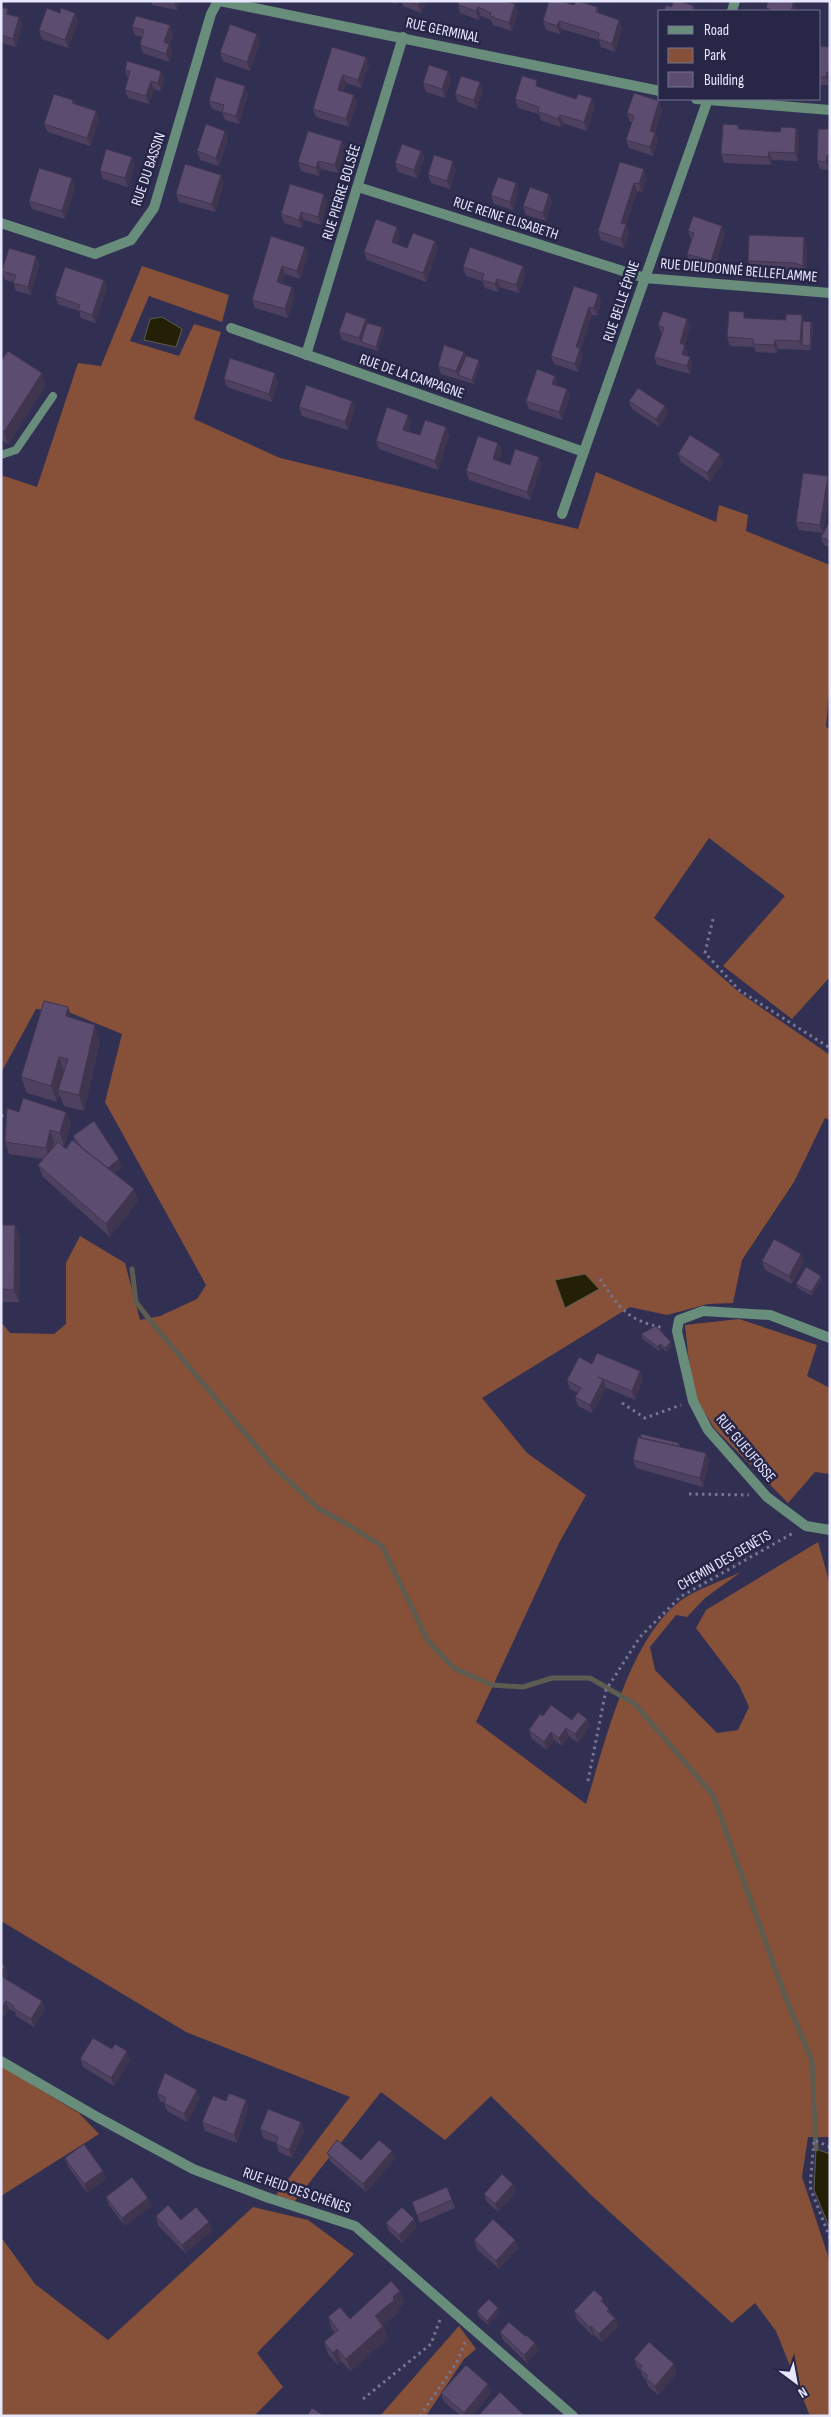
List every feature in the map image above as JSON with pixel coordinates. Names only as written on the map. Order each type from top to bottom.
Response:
[{"type":"street","name":"RUE GERMINAL","points":[[219,1],[403,37],[658,91]]},
{"type":"street","name":"RUE DU BASSIN","points":[[1,223],[95,254],[131,240],[154,208],[211,14],[219,1]]},
{"type":"street","name":"RUE PIERRE BOLSÉE","points":[[306,355],[403,37]]},
{"type":"street","points":[[708,100],[830,110]]},
{"type":"street","name":"RUE BELLE ÉPINE","points":[[562,514],[708,100]]},
{"type":"street","name":"RUE REINE ELISABETH","points":[[358,187],[645,278]]},
{"type":"street","name":"RUE DIEUDONNÉ BELLEFLAMME","points":[[645,278],[830,293]]},
{"type":"street","name":"RUE DE LA CAMPAGNE","points":[[231,328],[584,452]]},
{"type":"street","name":"RUE GUEUFOSSE","points":[[830,1338],[770,1315],[703,1311],[679,1320],[677,1331],[693,1401],[708,1430],[767,1496],[806,1526],[830,1530]]},
{"type":"street","name":"RUE HEID DES CHÊNES","points":[[1,2061],[193,2169],[269,2198],[355,2226],[573,2416]]},
{"type":"lane","points":[[1,455],[16,450],[53,396]]},
{"type":"path","points":[[713,919],[705,953],[740,990],[830,1048]]},
{"type":"path","points":[[1,1116],[7,1113]]},
{"type":"path","points":[[600,1279],[627,1315],[647,1324],[677,1331]]},
{"type":"path","points":[[622,1403],[645,1418],[693,1401]]},
{"type":"path","points":[[690,1494],[767,1496]]},
{"type":"path","name":"CHEMIN DES GENÊTS","points":[[588,1782],[606,1690],[640,1637],[680,1596],[806,1526]]},
{"type":"path","points":[[830,2147],[814,2140],[810,2188],[830,2238]]},
{"type":"path","points":[[363,2399],[430,2344],[446,2305]]},
{"type":"path","points":[[420,2416],[458,2362],[466,2341],[464,2320]]},
{"type":"green space","points":[[142,266],[229,295],[222,322],[149,296],[130,341],[179,356],[194,324],[221,332],[194,419],[280,458],[578,529],[596,472],[716,522],[719,505],[748,515],[746,531],[830,565],[830,679],[826,727],[830,729],[830,977],[792,1019],[723,966],[785,896],[709,838],[654,918],[740,993],[830,1055],[830,1120],[825,1118],[794,1182],[742,1260],[733,1303],[708,1304],[667,1315],[630,1307],[482,1398],[527,1453],[586,1495],[559,1543],[476,1722],[586,1804],[620,1696],[646,1642],[661,1620],[679,1602],[700,1590],[741,1572],[705,1598],[687,1617],[676,1615],[650,1647],[655,1670],[717,1733],[738,1730],[749,1707],[739,1685],[696,1628],[706,1610],[818,1542],[830,1584],[830,2137],[808,2137],[802,2177],[830,2262],[830,2416],[810,2416],[776,2331],[755,2303],[732,2323],[591,2195],[491,2096],[445,2140],[381,2092],[294,2202],[276,2195],[350,2097],[186,2032],[1,1921],[1,1322],[10,1333],[54,1334],[66,1324],[66,1263],[80,1236],[125,1263],[140,1320],[160,1316],[197,1299],[206,1285],[105,1102],[122,1034],[66,1011],[36,1009],[1,1073],[1,475],[37,487],[78,363],[101,366]],"holes":[[[585,1274],[599,1289],[565,1307],[555,1280]]]},
{"type":"green space","points":[[739,1319],[817,1345],[807,1376],[830,1388],[830,1474],[815,1472],[788,1503],[714,1428],[692,1392],[685,1325]]},
{"type":"green space","points":[[1,2066],[79,2113],[99,2134],[1,2196]]},
{"type":"green space","points":[[253,2207],[308,2220],[354,2254],[257,2353],[283,2387],[254,2416],[1,2416],[1,2237],[35,2284],[108,2340]]},
{"type":"green space","points":[[459,2326],[476,2349],[464,2359],[426,2416],[380,2416]]},
{"type":"shaded area","points":[[162,317],[182,329],[176,347],[144,340],[150,319]]},
{"type":"shaded area","points":[[585,1274],[599,1289],[565,1308],[555,1280]]},
{"type":"shaded area","points":[[816,2149],[830,2154],[830,2229],[814,2190]]},
{"type":"building","points":[[408,1],[420,1],[418,5]]},
{"type":"building","points":[[459,1],[506,1],[515,4],[509,23],[490,16],[491,13],[478,7],[476,11],[458,5]]},
{"type":"building","points":[[549,1],[560,1],[574,5],[578,1],[597,7],[596,12],[619,20],[612,44],[598,39],[599,33],[559,21],[557,26],[543,21]]},
{"type":"building","points":[[674,1],[694,6],[692,10],[664,10],[666,5],[671,7]]},
{"type":"building","points":[[768,1],[794,1],[791,10],[772,10],[766,8]]},
{"type":"building","points":[[1,7],[8,9],[6,14],[19,17],[13,39],[1,35]]},
{"type":"building","points":[[47,8],[60,13],[61,8],[75,13],[65,40],[39,30]]},
{"type":"building","points":[[136,16],[170,25],[164,42],[169,44],[166,54],[140,45],[144,30],[132,27]]},
{"type":"building","points":[[230,24],[257,34],[247,62],[220,53]]},
{"type":"building","points":[[821,46],[830,47],[830,72],[827,72],[826,77],[821,77]]},
{"type":"building","points":[[332,47],[366,57],[358,80],[343,75],[340,82],[338,90],[354,95],[346,119],[313,109]]},
{"type":"building","points":[[127,61],[161,71],[158,83],[151,81],[146,96],[125,90],[130,71],[125,70]]},
{"type":"building","points":[[429,65],[448,71],[442,89],[423,83]]},
{"type":"building","points":[[461,76],[480,82],[474,100],[455,94]]},
{"type":"building","points":[[522,76],[537,80],[536,86],[576,99],[578,94],[592,98],[584,122],[560,115],[558,119],[538,112],[539,107],[515,99]]},
{"type":"building","points":[[216,77],[245,86],[236,116],[222,112],[224,105],[209,101]]},
{"type":"building","points":[[634,93],[659,101],[650,131],[655,133],[650,147],[626,140],[634,116],[627,113]]},
{"type":"building","points":[[54,94],[73,100],[72,103],[96,111],[87,138],[44,124]]},
{"type":"building","points":[[206,124],[225,131],[216,158],[197,151]]},
{"type":"building","points":[[723,124],[738,125],[738,129],[780,132],[781,127],[796,128],[795,153],[769,152],[768,157],[721,154]]},
{"type":"building","points":[[818,129],[830,129],[830,155],[827,155],[826,162],[817,161]]},
{"type":"building","points":[[308,131],[342,141],[335,165],[318,161],[316,168],[298,162]]},
{"type":"building","points":[[402,144],[421,151],[414,170],[395,163]]},
{"type":"building","points":[[106,149],[132,157],[125,178],[100,171]]},
{"type":"building","points":[[434,155],[453,161],[447,181],[428,175]]},
{"type":"building","points":[[620,162],[644,169],[639,184],[634,183],[621,223],[626,224],[621,239],[598,231]]},
{"type":"building","points":[[185,164],[221,175],[212,204],[176,194]]},
{"type":"building","points":[[39,168],[72,178],[62,211],[29,201]]},
{"type":"building","points":[[498,177],[516,183],[510,202],[491,195]]},
{"type":"building","points":[[290,184],[324,194],[318,217],[301,212],[299,220],[281,214]]},
{"type":"building","points":[[530,187],[549,194],[543,213],[523,206]]},
{"type":"building","points":[[693,216],[722,226],[711,261],[687,254],[694,233],[688,231]]},
{"type":"building","points":[[376,219],[397,227],[392,242],[407,248],[413,233],[435,241],[423,273],[364,252]]},
{"type":"building","points":[[749,235],[804,237],[803,266],[795,263],[748,261]]},
{"type":"building","points":[[271,236],[305,247],[297,271],[282,266],[277,282],[292,287],[285,309],[252,300]]},
{"type":"building","points":[[829,245],[830,266],[828,266]]},
{"type":"building","points":[[470,247],[523,266],[516,285],[497,279],[495,284],[482,280],[484,274],[463,267]]},
{"type":"building","points":[[9,248],[36,256],[28,287],[13,283],[16,275],[2,271]]},
{"type":"building","points":[[65,267],[104,280],[92,315],[78,310],[80,305],[55,296]]},
{"type":"building","points":[[574,286],[598,294],[594,308],[589,307],[576,347],[580,348],[575,364],[551,356]]},
{"type":"building","points":[[663,311],[687,319],[680,343],[685,345],[682,354],[690,357],[687,366],[654,357],[664,328],[658,325]]},
{"type":"building","points":[[729,311],[744,312],[744,318],[786,320],[786,314],[802,315],[800,341],[775,340],[774,345],[753,344],[753,339],[727,337]]},
{"type":"building","points":[[346,312],[366,319],[359,338],[339,332]]},
{"type":"building","points":[[803,321],[811,322],[810,346],[802,345]]},
{"type":"building","points":[[367,323],[382,327],[376,347],[361,342]]},
{"type":"building","points":[[444,345],[464,352],[456,371],[438,366]]},
{"type":"building","points":[[8,351],[42,373],[4,432],[1,430],[1,361]]},
{"type":"building","points":[[466,356],[479,360],[472,380],[458,375]]},
{"type":"building","points":[[230,358],[275,373],[269,394],[224,379]]},
{"type":"building","points":[[537,369],[555,376],[552,384],[567,389],[559,412],[526,401]]},
{"type":"building","points":[[306,385],[352,401],[345,422],[299,407]]},
{"type":"building","points":[[638,388],[665,406],[656,419],[629,401]]},
{"type":"building","points":[[387,407],[408,415],[403,430],[420,435],[425,420],[446,427],[435,461],[376,441]]},
{"type":"building","points":[[690,435],[720,454],[707,473],[678,454]]},
{"type":"building","points":[[478,436],[498,443],[493,459],[510,465],[515,449],[539,457],[527,492],[466,471]]},
{"type":"building","points":[[803,473],[828,476],[820,525],[796,522]]},
{"type":"building","points":[[830,521],[830,541],[821,537]]},
{"type":"building","points":[[44,1001],[68,1007],[66,1016],[95,1025],[79,1095],[58,1090],[68,1059],[59,1057],[51,1086],[21,1077]]},
{"type":"building","points":[[23,1098],[66,1112],[60,1133],[50,1130],[46,1148],[5,1142],[7,1108],[19,1112]]},
{"type":"building","points":[[94,1121],[119,1159],[108,1168],[83,1149],[73,1136]]},
{"type":"building","points":[[72,1140],[134,1189],[106,1224],[38,1165],[58,1142],[66,1149]]},
{"type":"building","points":[[1,1225],[15,1225],[14,1290],[1,1289]]},
{"type":"building","points":[[774,1239],[801,1254],[789,1276],[762,1261]]},
{"type":"building","points":[[806,1267],[821,1276],[811,1292],[796,1284]]},
{"type":"building","points":[[656,1326],[671,1342],[665,1348],[660,1344],[658,1347],[641,1334]]},
{"type":"building","points":[[597,1353],[640,1371],[632,1391],[598,1377],[603,1380],[590,1405],[575,1397],[581,1388],[567,1380],[579,1357],[592,1364]]},
{"type":"building","points":[[641,1434],[679,1443],[678,1446],[640,1438]]},
{"type":"building","points":[[638,1437],[706,1453],[700,1478],[633,1460]]},
{"type":"building","points":[[551,1705],[572,1720],[578,1712],[587,1719],[575,1734],[566,1728],[559,1738],[551,1732],[544,1742],[529,1730],[540,1714],[543,1716]]},
{"type":"building","points":[[1,1976],[42,2001],[31,2019],[13,2008],[14,2006],[6,2001],[1,2007]]},
{"type":"building","points":[[93,2038],[112,2049],[115,2044],[127,2051],[111,2078],[80,2059]]},
{"type":"building","points":[[165,2073],[197,2090],[184,2114],[164,2103],[166,2098],[157,2093]]},
{"type":"building","points":[[229,2093],[246,2100],[234,2135],[202,2122],[213,2096],[226,2101]]},
{"type":"building","points":[[268,2109],[301,2122],[289,2150],[276,2144],[278,2137],[260,2129]]},
{"type":"building","points":[[337,2140],[361,2160],[379,2140],[392,2151],[363,2184],[327,2153]]},
{"type":"building","points":[[84,2144],[103,2171],[84,2184],[65,2158]]},
{"type":"building","points":[[502,2174],[513,2184],[495,2204],[484,2194]]},
{"type":"building","points":[[132,2177],[148,2198],[122,2218],[106,2197]]},
{"type":"building","points":[[447,2187],[452,2200],[417,2215],[412,2202]]},
{"type":"building","points":[[168,2205],[181,2220],[196,2207],[209,2222],[182,2245],[156,2216]]},
{"type":"building","points":[[402,2207],[414,2219],[399,2235],[386,2223]]},
{"type":"building","points":[[493,2219],[515,2240],[496,2261],[474,2240]]},
{"type":"building","points":[[391,2281],[400,2291],[393,2297],[394,2300],[375,2316],[383,2326],[346,2359],[337,2349],[333,2353],[324,2342],[338,2330],[328,2317],[340,2307],[350,2319]]},
{"type":"building","points":[[594,2290],[603,2298],[601,2301],[609,2309],[607,2311],[615,2318],[599,2334],[591,2326],[590,2328],[574,2311]]},
{"type":"building","points":[[489,2299],[498,2308],[487,2321],[477,2311]]},
{"type":"building","points":[[509,2322],[535,2343],[524,2355],[500,2332]]},
{"type":"building","points":[[649,2342],[674,2364],[655,2386],[646,2378],[648,2376],[640,2369],[642,2366],[634,2359]]},
{"type":"building","points":[[466,2365],[488,2384],[464,2413],[441,2393]]},
{"type":"building","points":[[500,2392],[525,2416],[478,2416]]},
{"type":"building","points":[[312,2408],[324,2416],[307,2416]]},
{"type":"waterway","points":[[132,1269],[136,1302],[272,1465],[318,1508],[382,1546],[428,1641],[454,1668],[492,1685],[523,1687],[552,1678],[590,1678],[635,1704],[713,1795],[785,1996],[812,2061],[816,2149]]}]
